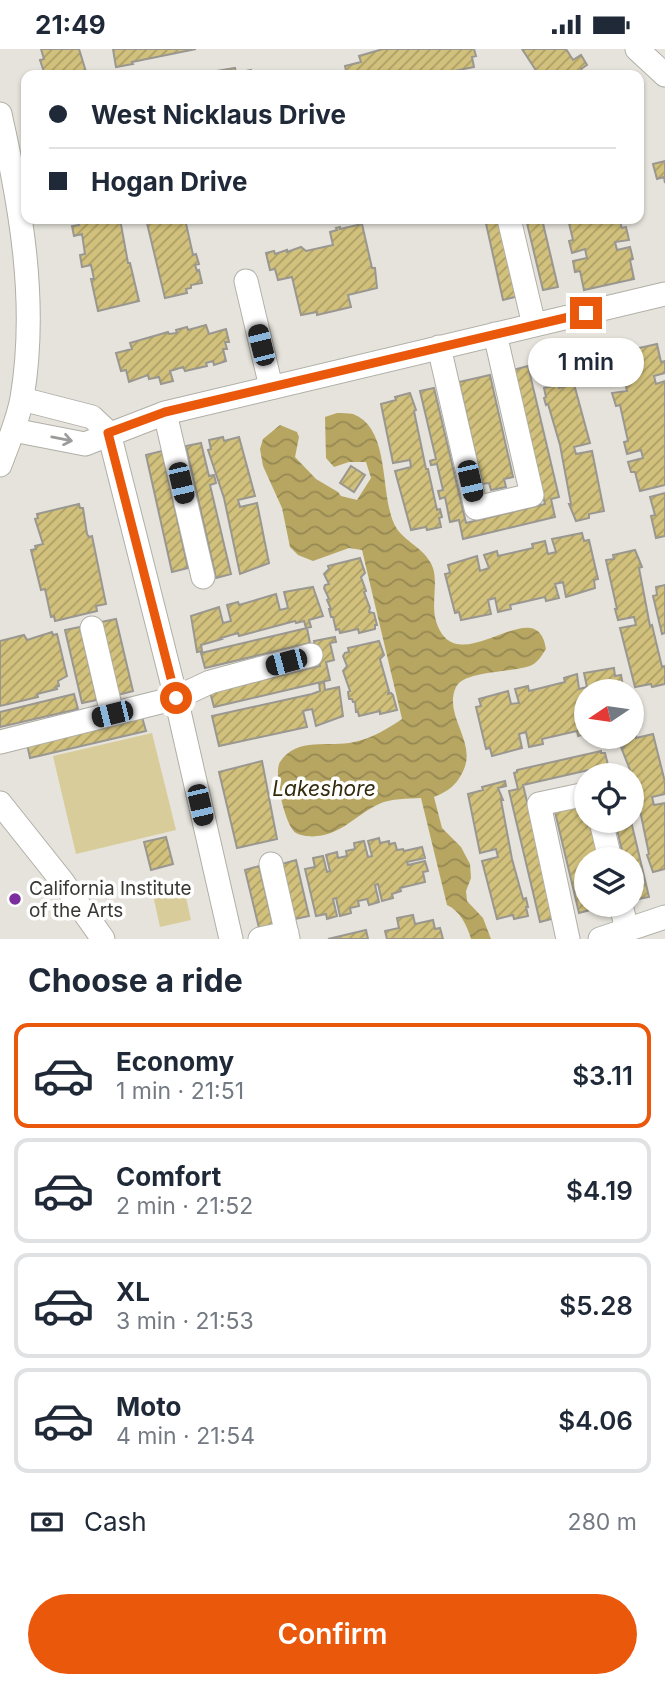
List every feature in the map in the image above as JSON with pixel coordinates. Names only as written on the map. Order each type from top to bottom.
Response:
[{"type":"street","points":[[637,49],[665,75]]},
{"type":"street","points":[[0,114],[13,173],[27,265],[27,339],[22,399],[0,465]]},
{"type":"street","points":[[510,224],[534,325]]},
{"type":"street","points":[[246,281],[271,387]]},
{"type":"street","points":[[13,430],[85,444],[165,412],[665,294]]},
{"type":"street","points":[[439,347],[476,508],[532,495],[495,334]]},
{"type":"street","points":[[22,399],[92,417],[108,433],[176,698],[230,939]]},
{"type":"street","points":[[165,412],[203,577]]},
{"type":"street","points":[[92,628],[112,714]]},
{"type":"street","points":[[0,742],[176,698],[210,682],[311,655]]},
{"type":"street","points":[[568,939],[538,804],[574,796]]},
{"type":"street","points":[[0,803],[62,881],[103,939]]},
{"type":"street","points":[[260,939],[288,936],[271,863]]},
{"type":"street","points":[[600,939],[632,932],[665,917]]},
{"type":"shaded area","points":[[152,733],[176,830],[76,854],[53,756]]},
{"type":"shaded area","points":[[184,888],[191,920],[160,927],[153,895]]},
{"type":"water","name":"Lakeshore","points":[[337,413],[353,414],[366,422],[374,434],[383,466],[391,516],[397,529],[426,556],[433,568],[436,621],[446,639],[460,645],[477,643],[513,630],[528,628],[540,633],[546,649],[532,665],[479,675],[461,682],[456,687],[453,708],[467,759],[455,783],[434,797],[442,828],[461,847],[470,864],[471,878],[466,891],[467,901],[483,918],[491,939],[471,939],[462,919],[447,905],[421,798],[384,802],[334,832],[315,836],[296,833],[284,810],[278,768],[287,754],[304,746],[344,744],[361,740],[380,733],[402,719],[362,550],[349,548],[313,561],[298,555],[290,547],[282,508],[263,466],[260,449],[263,439],[280,425],[297,432],[299,437],[295,457],[316,479],[341,496],[357,500],[371,478],[366,462],[349,462],[334,467],[326,458],[325,417]]},
{"type":"building","points":[[41,49],[79,49],[85,70],[43,70],[40,60],[44,59]]},
{"type":"building","points":[[113,49],[196,49],[116,67]]},
{"type":"building","points":[[383,49],[474,49],[476,56],[472,57],[474,67],[459,70],[346,70],[345,66],[361,62],[359,56]]},
{"type":"building","points":[[522,49],[566,49],[573,60],[581,55],[587,65],[582,70],[536,70]]},
{"type":"building","points":[[665,161],[665,183],[664,177],[657,179],[653,164]]},
{"type":"building","points":[[121,224],[139,301],[98,311],[91,279],[94,279],[91,265],[82,267],[80,255],[85,254],[82,234],[74,236],[72,226]]},
{"type":"building","points":[[147,224],[186,224],[202,283],[191,285],[191,288],[186,289],[187,293],[165,298]]},
{"type":"building","points":[[362,224],[372,268],[375,268],[377,288],[348,295],[351,307],[317,315],[317,312],[301,315],[292,277],[278,280],[275,269],[270,270],[266,253],[287,252],[301,247],[306,251],[333,245],[330,232],[340,227]]},
{"type":"building","points":[[486,224],[502,224],[519,296],[503,300]]},
{"type":"building","points":[[527,224],[543,224],[558,287],[543,290]]},
{"type":"building","points":[[569,224],[621,224],[622,228],[626,227],[629,240],[615,242],[617,250],[630,247],[634,279],[584,290],[580,271],[575,272],[573,261],[587,258],[585,249],[572,253],[569,241],[573,240]]},
{"type":"building","points":[[206,325],[209,334],[226,329],[229,342],[225,342],[227,349],[223,349],[226,361],[214,365],[213,361],[206,363],[207,366],[185,371],[183,367],[170,371],[173,381],[161,384],[159,377],[149,379],[148,375],[129,382],[126,370],[121,371],[116,353],[132,349],[130,343],[168,332],[177,333],[176,330],[187,327],[188,330]]},
{"type":"building","points":[[657,344],[661,362],[665,361],[665,373],[654,376],[656,384],[665,381],[665,485],[640,491],[635,472],[631,472],[628,462],[643,458],[641,450],[627,454],[624,442],[628,441],[620,405],[616,406],[612,393],[627,391],[625,383],[611,386],[608,374],[612,373],[608,355]]},
{"type":"building","points":[[528,366],[559,497],[551,499],[555,517],[463,539],[459,520],[450,522],[445,497],[440,499],[438,491],[443,490],[437,464],[431,465],[430,461],[436,459],[420,391],[434,388],[466,523],[545,504],[513,370]]},
{"type":"building","points":[[490,375],[513,477],[504,479],[506,487],[491,490],[489,483],[482,484],[459,382]]},
{"type":"building","points":[[574,384],[590,443],[574,447],[576,454],[592,451],[604,511],[589,514],[589,518],[576,521],[569,504],[560,445],[544,398],[544,388]]},
{"type":"building","points":[[410,393],[416,410],[414,411],[426,469],[437,510],[440,509],[442,517],[439,518],[441,527],[427,530],[426,527],[411,530],[395,471],[411,467],[410,460],[393,463],[381,404]]},
{"type":"building","points":[[223,437],[224,441],[239,437],[255,496],[238,500],[240,507],[257,503],[269,563],[240,574],[224,498],[208,450],[211,449],[209,440]]},
{"type":"building","points":[[201,443],[209,476],[214,475],[216,483],[210,485],[231,574],[216,578],[186,446]]},
{"type":"building","points":[[162,451],[188,568],[172,572],[146,455]]},
{"type":"building","points":[[351,466],[365,475],[354,492],[340,483]]},
{"type":"building","points":[[665,493],[665,536],[656,538],[651,516],[655,515],[650,497]]},
{"type":"building","points":[[79,504],[80,508],[83,508],[87,534],[92,536],[106,604],[96,606],[97,611],[55,621],[54,616],[51,617],[45,589],[41,590],[31,550],[43,544],[35,519],[38,518],[37,514]]},
{"type":"building","points":[[582,533],[584,541],[589,540],[598,579],[594,580],[595,588],[566,597],[563,582],[555,584],[559,598],[546,601],[545,597],[510,605],[511,609],[498,612],[495,598],[488,600],[491,614],[461,620],[459,612],[455,613],[445,574],[450,573],[448,565],[477,556],[480,571],[489,568],[484,555],[497,551],[498,556],[533,548],[532,544],[545,541],[548,554],[556,552],[552,539]]},
{"type":"building","points":[[635,550],[642,567],[639,568],[650,626],[652,625],[662,667],[665,668],[665,684],[652,687],[651,684],[644,685],[644,679],[633,679],[620,628],[636,625],[634,617],[618,620],[606,560],[614,559],[613,555]]},
{"type":"building","points":[[360,558],[365,573],[361,577],[369,612],[374,613],[377,625],[375,629],[359,633],[358,629],[340,633],[331,617],[329,599],[324,588],[329,584],[324,574],[329,569],[328,566]]},
{"type":"building","points":[[665,585],[665,633],[662,634],[653,596],[657,595],[656,587]]},
{"type":"building","points":[[313,587],[323,616],[309,620],[311,627],[306,628],[304,621],[295,621],[239,636],[238,633],[201,645],[202,651],[197,652],[191,616],[219,607],[223,623],[231,621],[227,605],[238,602],[239,605],[276,594],[280,610],[288,608],[284,592]]},
{"type":"building","points":[[116,619],[133,691],[118,695],[101,622]]},
{"type":"building","points":[[80,627],[97,700],[82,703],[65,630]]},
{"type":"building","points":[[307,628],[310,643],[205,668],[201,653]]},
{"type":"building","points":[[52,632],[53,635],[57,634],[67,676],[58,681],[57,689],[37,694],[38,697],[0,706],[0,641],[24,635],[27,640]]},
{"type":"building","points":[[335,637],[336,642],[330,643],[334,660],[326,662],[330,680],[214,707],[210,692],[320,666],[314,641]]},
{"type":"building","points":[[379,641],[384,655],[380,659],[388,694],[393,695],[397,710],[359,716],[355,702],[349,699],[350,691],[343,671],[347,666],[343,656],[349,652],[348,648]]},
{"type":"building","points":[[614,668],[615,676],[621,675],[622,679],[585,679],[584,673]]},
{"type":"building","points":[[577,674],[578,679],[574,679],[574,732],[542,739],[543,744],[529,747],[526,732],[519,734],[522,748],[492,756],[490,748],[486,749],[476,707],[481,706],[479,699],[508,691],[511,704],[519,703],[515,689],[528,686],[529,691],[565,682],[564,678]]},
{"type":"building","points":[[324,682],[325,690],[339,687],[343,716],[316,726],[312,709],[303,711],[307,727],[219,746],[212,716],[312,694],[320,691],[319,683]]},
{"type":"building","points":[[74,694],[78,709],[0,727],[0,712]]},
{"type":"building","points":[[142,717],[146,731],[30,758],[27,744]]},
{"type":"building","points":[[653,734],[665,782],[665,794],[652,797],[654,805],[665,803],[665,869],[653,872],[647,855],[649,854],[644,830],[644,763],[627,763],[622,749],[644,749],[644,736]]},
{"type":"building","points":[[601,751],[605,753],[608,763],[574,763],[574,773],[523,785],[555,918],[540,922],[509,791],[518,789],[514,773],[517,770]]},
{"type":"building","points":[[262,761],[277,839],[237,848],[219,772]]},
{"type":"building","points":[[505,781],[506,786],[498,788],[503,800],[512,859],[523,899],[526,898],[528,907],[528,916],[514,919],[513,915],[497,919],[482,861],[498,857],[496,849],[480,853],[468,794]]},
{"type":"building","points":[[574,808],[574,833],[593,833],[596,847],[574,847],[574,892],[555,812]]},
{"type":"building","points":[[618,833],[634,833],[637,847],[621,847]]},
{"type":"building","points":[[166,837],[173,864],[151,870],[144,842]]},
{"type":"building","points":[[379,838],[380,843],[395,843],[397,850],[422,847],[425,858],[407,862],[408,865],[425,861],[428,871],[423,872],[425,882],[400,888],[401,891],[392,894],[393,898],[382,901],[378,884],[375,885],[379,902],[369,905],[367,899],[358,901],[359,906],[350,908],[351,913],[340,916],[336,898],[333,899],[337,916],[327,919],[326,914],[316,916],[305,869],[315,867],[313,858],[323,856],[327,872],[330,871],[326,855],[337,852],[338,858],[347,856],[346,851],[355,849],[354,843],[364,841],[368,857],[372,856],[368,841]]},
{"type":"building","points":[[296,860],[309,916],[295,919],[282,864]]},
{"type":"building","points":[[259,866],[273,925],[259,928],[245,870]]},
{"type":"building","points":[[644,876],[649,897],[644,898]]},
{"type":"building","points":[[413,915],[415,924],[433,920],[435,929],[440,928],[443,939],[387,939],[385,931],[399,928],[397,918]]},
{"type":"building","points":[[366,930],[368,939],[328,939]]},
{"type":"place","name":"California Institute of the Arts","points":[[15,899]]},
{"type":"route","points":[[176,698],[108,433],[165,412],[586,313]]}]
